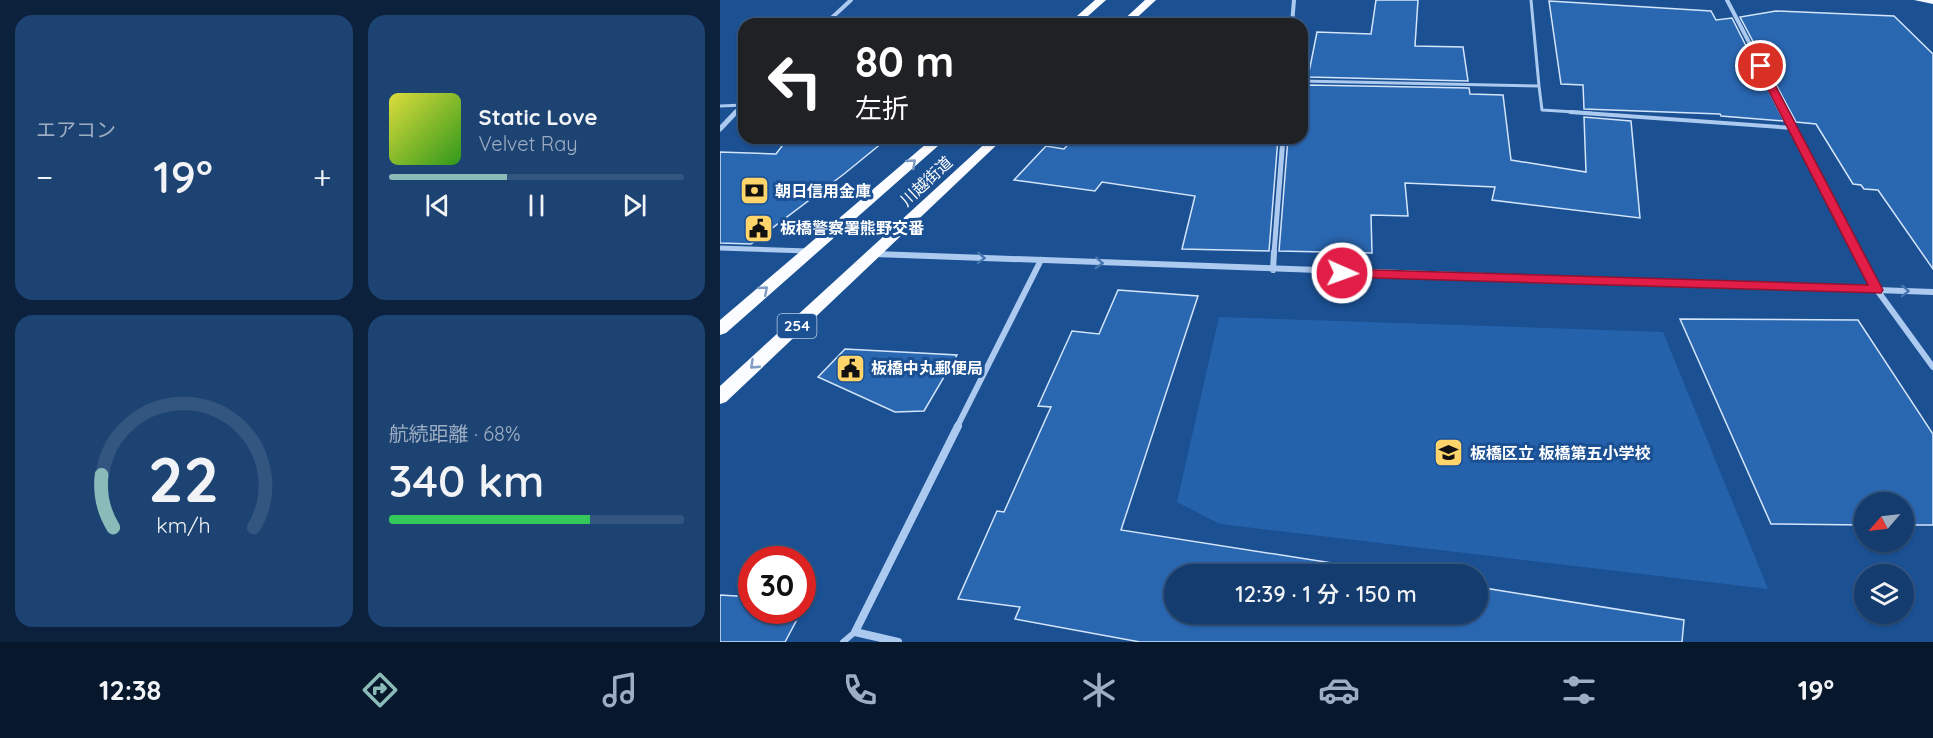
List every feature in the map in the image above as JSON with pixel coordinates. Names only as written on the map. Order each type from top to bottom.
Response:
[{"type":"highway","points":[[1080,18],[1101,0]]},
{"type":"highway","points":[[1131,18],[1151,0]]},
{"type":"highway","name":"川越街道","points":[[720,329],[934,144]]},
{"type":"highway","name":"川越街道","points":[[720,397],[992,144]]},
{"type":"main road","points":[[1918,0],[1933,1]]},
{"type":"street","points":[[832,18],[851,0]]},
{"type":"street","points":[[1292,18],[1294,0]]},
{"type":"street","points":[[1727,0],[1877,290],[1933,367]]},
{"type":"street","points":[[720,129],[738,111]]},
{"type":"street","points":[[1273,270],[1283,144]]},
{"type":"street","points":[[720,248],[809,251]]},
{"type":"street","points":[[874,254],[1933,292]]},
{"type":"street","points":[[898,642],[855,632],[1041,260]]},
{"type":"lane","points":[[1531,0],[1542,110],[1792,128]]},
{"type":"lane","points":[[1308,81],[1539,86]]},
{"type":"lane","points":[[720,106],[738,105]]},
{"type":"lane","points":[[843,642],[855,632]]},
{"type":"shaded area","points":[[1219,317],[1663,332],[1768,589],[1220,524],[1177,502]]},
{"type":"building","points":[[1376,0],[1418,0],[1415,46],[1463,47],[1468,81],[1308,77],[1317,32],[1371,34]]},
{"type":"building","points":[[1549,1],[1711,11],[1716,20],[1732,18],[1784,121],[1721,116],[1720,114],[1584,109],[1583,85],[1561,84]]},
{"type":"building","points":[[1776,11],[1894,16],[1933,54],[1933,269],[1878,190],[1864,189],[1861,185],[1853,184],[1816,124],[1796,122],[1740,17]]},
{"type":"building","points":[[1308,85],[1469,88],[1470,94],[1503,95],[1511,160],[1586,172],[1584,117],[1631,121],[1640,218],[1492,200],[1495,187],[1405,183],[1408,216],[1371,215],[1372,253],[1279,251],[1288,144],[1308,144]]},
{"type":"building","points":[[784,144],[881,144],[751,244],[720,243],[720,152],[776,154]]},
{"type":"building","points":[[1069,144],[1278,144],[1269,251],[1182,249],[1195,196],[1102,182],[1095,191],[1014,180],[1046,146],[1064,149]]},
{"type":"building","points":[[1118,290],[1198,296],[1121,530],[1338,564],[1164,564],[1164,624],[1488,624],[1488,589],[1684,620],[1682,642],[1140,642],[1015,619],[1020,607],[958,599],[997,511],[1004,512],[1051,407],[1038,406],[1072,331],[1099,334]]},
{"type":"building","points":[[1680,319],[1858,320],[1933,434],[1933,525],[1914,525],[1914,492],[1854,492],[1854,525],[1771,524]]},
{"type":"building","points":[[845,349],[957,355],[924,411],[895,412],[818,377]]},
{"type":"building","points":[[720,595],[738,596],[738,624],[795,624],[785,642],[720,642]]},
{"type":"place","name":"朝日信用金庫","points":[[754,191]]},
{"type":"place","name":"板橋警察署熊野交番","points":[[759,228]]},
{"type":"place","name":"板橋中丸郵便局","points":[[850,368]]},
{"type":"place","name":"板橋区立 板橋第五小学校","points":[[1449,453]]},
{"type":"route","points":[[1342,273],[1877,290],[1761,66]]}]
